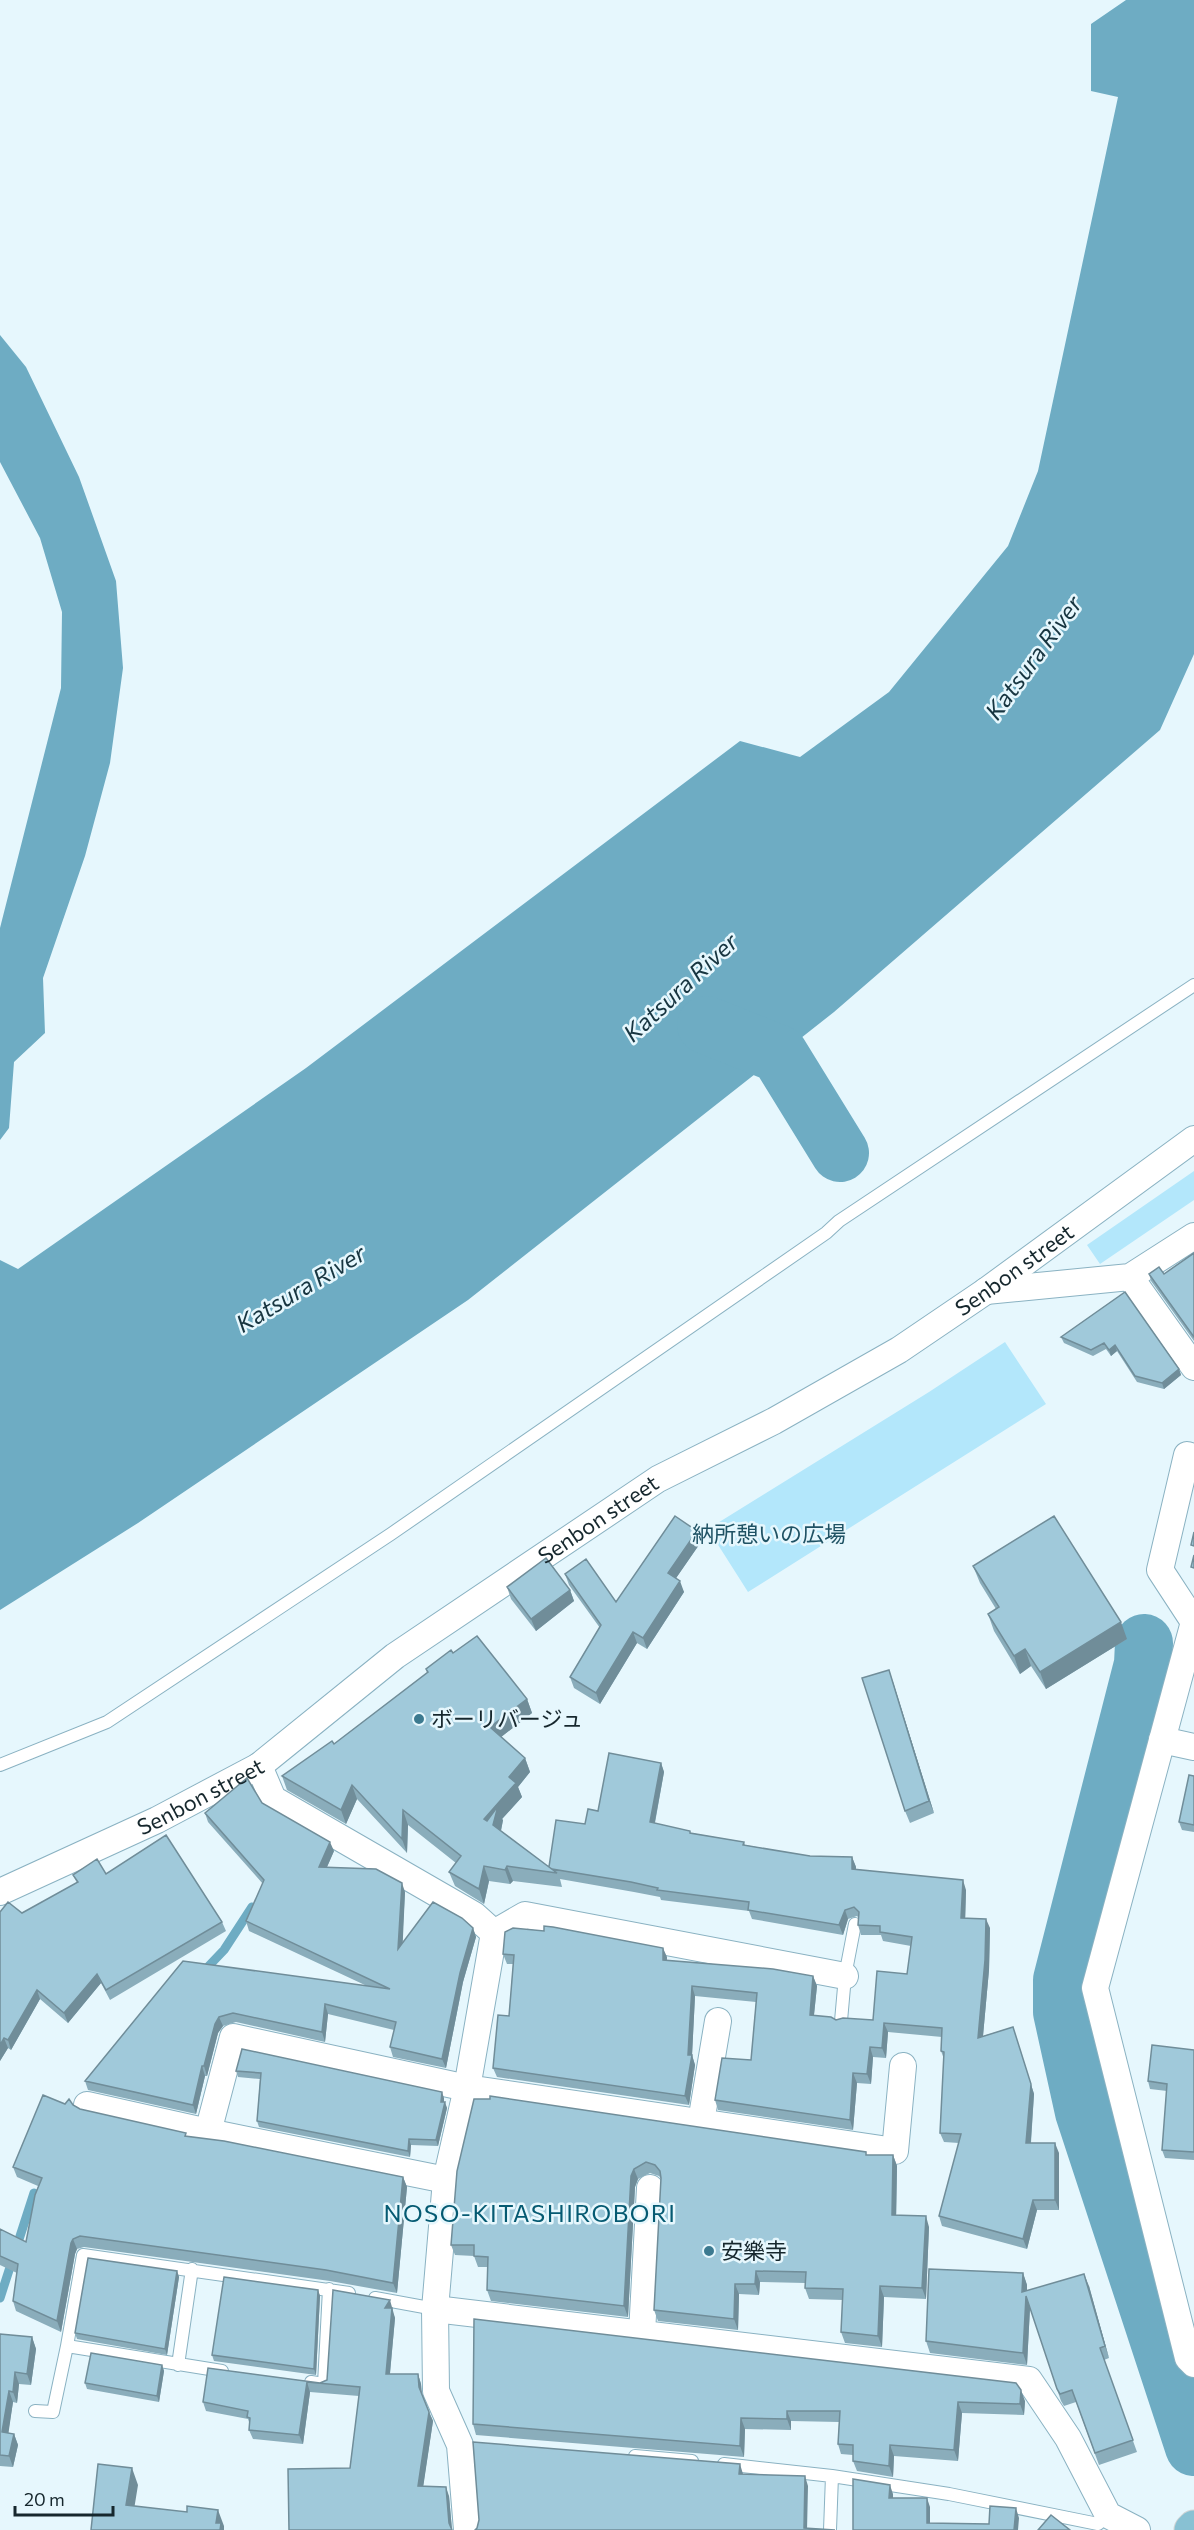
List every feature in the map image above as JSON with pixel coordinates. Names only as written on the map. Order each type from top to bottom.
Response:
[{"type":"main road","points":[[1191,2530],[1194,2527]]},
{"type":"street","name":"Senbon street","points":[[0,1892],[157,1820],[259,1766],[395,1656],[658,1479],[774,1421],[899,1350],[986,1291],[1194,1139]]},
{"type":"street","points":[[986,1291],[1130,1277],[1194,1236]]},
{"type":"street","points":[[1130,1277],[1194,1367]]},
{"type":"street","points":[[1194,1457],[1187,1455],[1160,1570],[1194,1622],[1095,1988],[1188,2358],[1194,2364]]},
{"type":"street","points":[[1162,1740],[1194,1747]]},
{"type":"street","points":[[259,1766],[273,1799],[474,1915],[495,1933]]},
{"type":"street","points":[[468,2530],[468,2444],[436,2391],[435,2309],[446,2180],[467,2088],[495,1933],[525,1915],[845,1976]]},
{"type":"street","points":[[701,2122],[718,2021]]},
{"type":"street","points":[[208,2132],[234,2037],[467,2088],[895,2151],[903,2066]]},
{"type":"street","points":[[87,2104],[208,2132],[446,2180]]},
{"type":"street","points":[[642,2333],[650,2188]]},
{"type":"street","points":[[435,2309],[1029,2380],[1068,2438],[1108,2515],[1137,2530]]},
{"type":"lane","points":[[0,1765],[107,1722],[391,1534],[839,1221],[1194,985]]},
{"type":"lane","points":[[842,2020],[845,1976],[855,1924]]},
{"type":"lane","points":[[34,2411],[53,2412],[83,2255],[330,2289],[435,2309]]},
{"type":"lane","points":[[178,2365],[192,2269]]},
{"type":"lane","points":[[302,2381],[324,2384],[330,2289]]},
{"type":"lane","points":[[67,2346],[234,2372]]},
{"type":"lane","points":[[617,2454],[832,2476],[949,2494],[1098,2524],[1108,2515]]},
{"type":"lane","points":[[830,2530],[832,2476]]},
{"type":"green space","points":[[1194,1171],[1194,1200],[1100,1264],[1087,1245]]},
{"type":"green space","name":"納所憩いの広場","points":[[1005,1342],[1046,1404],[748,1592],[708,1529],[929,1392]]},
{"type":"water","name":"Katsura River","points":[[1126,0],[1194,0],[1194,654],[1160,730],[834,1012],[468,1300],[138,1523],[0,1610],[0,1260],[18,1269],[306,1068],[740,741],[800,757],[889,692],[1008,546],[1038,471],[1118,97],[1091,91],[1091,24]]},
{"type":"water","points":[[0,335],[26,367],[79,477],[116,581],[123,668],[110,763],[85,856],[43,978],[45,1033],[14,1062],[9,1128],[0,1140],[0,928],[61,688],[62,612],[40,538],[0,462]]},
{"type":"building","points":[[1194,1253],[1194,1337],[1149,1274],[1159,1267],[1164,1274]]},
{"type":"building","points":[[1125,1292],[1179,1369],[1162,1383],[1135,1376],[1115,1345],[1109,1350],[1104,1343],[1091,1350],[1061,1337]]},
{"type":"building","points":[[675,1516],[697,1531],[668,1573],[680,1581],[643,1638],[633,1632],[596,1693],[570,1677],[601,1625],[565,1574],[586,1559],[616,1602]]},
{"type":"building","points":[[1054,1516],[1121,1622],[1040,1672],[1025,1649],[1014,1656],[988,1614],[999,1607],[973,1566]]},
{"type":"building","points":[[546,1558],[570,1590],[531,1619],[507,1587]]},
{"type":"building","points":[[477,1636],[527,1699],[490,1727],[525,1758],[509,1777],[516,1783],[484,1819],[487,1821],[498,1806],[493,1825],[557,1873],[507,1866],[505,1870],[484,1866],[479,1889],[449,1872],[461,1856],[403,1810],[402,1839],[352,1785],[341,1810],[282,1776],[332,1741],[334,1744],[428,1672],[426,1669],[451,1650],[453,1653]]},
{"type":"building","points":[[889,1670],[929,1801],[905,1811],[862,1678]]},
{"type":"building","points":[[609,1753],[661,1763],[650,1822],[690,1831],[690,1833],[744,1842],[743,1845],[810,1856],[852,1857],[852,1869],[963,1880],[961,1918],[986,1919],[978,2038],[1013,2027],[1031,2084],[1026,2143],[1055,2143],[1055,2200],[1033,2200],[1023,2239],[939,2216],[961,2134],[940,2133],[944,2052],[941,2051],[942,2028],[884,2023],[882,2048],[870,2047],[867,2074],[853,2073],[850,2120],[715,2100],[722,2058],[751,2060],[757,1993],[692,1986],[688,2055],[692,2055],[685,2096],[493,2068],[498,2015],[509,2016],[514,1955],[503,1954],[505,1932],[513,1928],[544,1931],[544,1926],[553,1927],[663,1948],[663,1960],[773,1969],[813,1976],[810,2015],[831,2017],[836,2020],[843,2018],[873,2020],[877,1971],[907,1974],[912,1937],[880,1932],[880,1926],[858,1925],[859,1912],[854,1907],[845,1910],[839,1925],[748,1910],[749,1902],[657,1890],[658,1888],[631,1882],[549,1867],[556,1820],[585,1824],[588,1809],[598,1811]]},
{"type":"building","points":[[1189,1775],[1194,1776],[1194,1825],[1179,1822]]},
{"type":"building","points":[[247,1778],[262,1803],[330,1842],[319,1867],[376,1869],[402,1883],[398,1949],[433,1902],[462,1918],[473,1928],[460,1973],[442,2059],[390,2047],[396,2022],[325,2004],[322,2032],[233,2013],[219,2017],[204,2066],[202,2066],[193,2105],[85,2081],[183,1961],[390,1989],[246,1921],[264,1880],[205,1813]]},
{"type":"building","points":[[166,1835],[222,1922],[106,1990],[97,1974],[64,2013],[37,1990],[8,2040],[4,2038],[0,2045],[0,1912],[8,1902],[22,1913],[78,1882],[73,1875],[97,1859],[106,1874]]},
{"type":"building","points":[[1152,2045],[1194,2050],[1194,2152],[1162,2150],[1167,2084],[1148,2081]]},
{"type":"building","points":[[242,2049],[442,2092],[441,2102],[445,2102],[436,2140],[409,2139],[408,2151],[257,2121],[261,2073],[236,2071]]},
{"type":"building","points":[[43,2095],[65,2104],[69,2099],[80,2109],[186,2133],[185,2136],[224,2141],[403,2177],[393,2283],[326,2270],[80,2236],[73,2239],[71,2243],[57,2321],[13,2301],[18,2264],[0,2256],[0,2229],[26,2242],[35,2195],[42,2178],[13,2167]]},
{"type":"building","points":[[490,2096],[866,2152],[866,2155],[893,2155],[892,2215],[926,2216],[922,2288],[880,2286],[878,2336],[841,2332],[843,2289],[805,2288],[806,2272],[756,2271],[755,2284],[735,2284],[734,2319],[654,2310],[661,2178],[660,2171],[655,2165],[646,2162],[634,2169],[631,2176],[624,2306],[487,2290],[488,2257],[474,2256],[474,2245],[451,2245],[457,2171],[474,2099],[490,2099]]},
{"type":"building","points":[[88,2258],[177,2271],[165,2349],[75,2333]]},
{"type":"building","points":[[929,2269],[1023,2273],[1022,2292],[1084,2274],[1105,2346],[1100,2348],[1133,2440],[1095,2453],[1072,2390],[1060,2394],[1057,2389],[1026,2296],[1023,2353],[926,2341]]},
{"type":"building","points":[[224,2277],[318,2290],[314,2369],[212,2355]]},
{"type":"building","points":[[333,2290],[390,2300],[385,2308],[392,2308],[386,2374],[418,2374],[419,2387],[429,2412],[418,2486],[446,2487],[449,2523],[452,2530],[289,2530],[288,2469],[350,2468],[360,2387],[307,2382],[299,2435],[249,2430],[248,2411],[203,2402],[208,2368],[320,2383],[327,2380]]},
{"type":"building","points":[[474,2319],[1016,2383],[1021,2390],[1020,2404],[958,2402],[954,2450],[890,2445],[889,2466],[853,2461],[853,2445],[838,2444],[840,2411],[787,2411],[787,2419],[741,2418],[740,2446],[473,2424]]},
{"type":"building","points":[[0,2334],[32,2337],[27,2374],[15,2372],[13,2392],[9,2391],[2,2432],[14,2434],[9,2456],[0,2455]]},
{"type":"building","points":[[91,2353],[162,2365],[157,2396],[85,2383]]},
{"type":"building","points":[[473,2442],[740,2464],[739,2474],[805,2476],[804,2528],[835,2530],[475,2530],[479,2520]]},
{"type":"building","points":[[98,2464],[132,2468],[126,2505],[187,2512],[187,2506],[218,2510],[216,2523],[221,2523],[220,2530],[91,2530]]},
{"type":"building","points":[[853,2479],[890,2485],[889,2498],[927,2498],[927,2523],[989,2524],[990,2506],[1016,2508],[1014,2530],[853,2530]]},
{"type":"building","points":[[1051,2515],[1070,2530],[1038,2530]]},
{"type":"waterway","points":[[706,1025],[779,1054],[840,1153]]},
{"type":"waterway","points":[[1144,1643],[1143,1664],[1062,1980],[1062,2012],[1084,2112],[1194,2447]]},
{"type":"waterway","points":[[203,1972],[224,1950],[252,1907]]},
{"type":"waterway","points":[[0,2298],[34,2193]]},
{"type":"place","name":"ボーリバージュ","points":[[419,1719]]},
{"type":"place","name":"安樂寺","points":[[709,2251]]},
{"type":"district","name":"NOSO-KITASHIROBORI","points":[[530,2214]]}]
